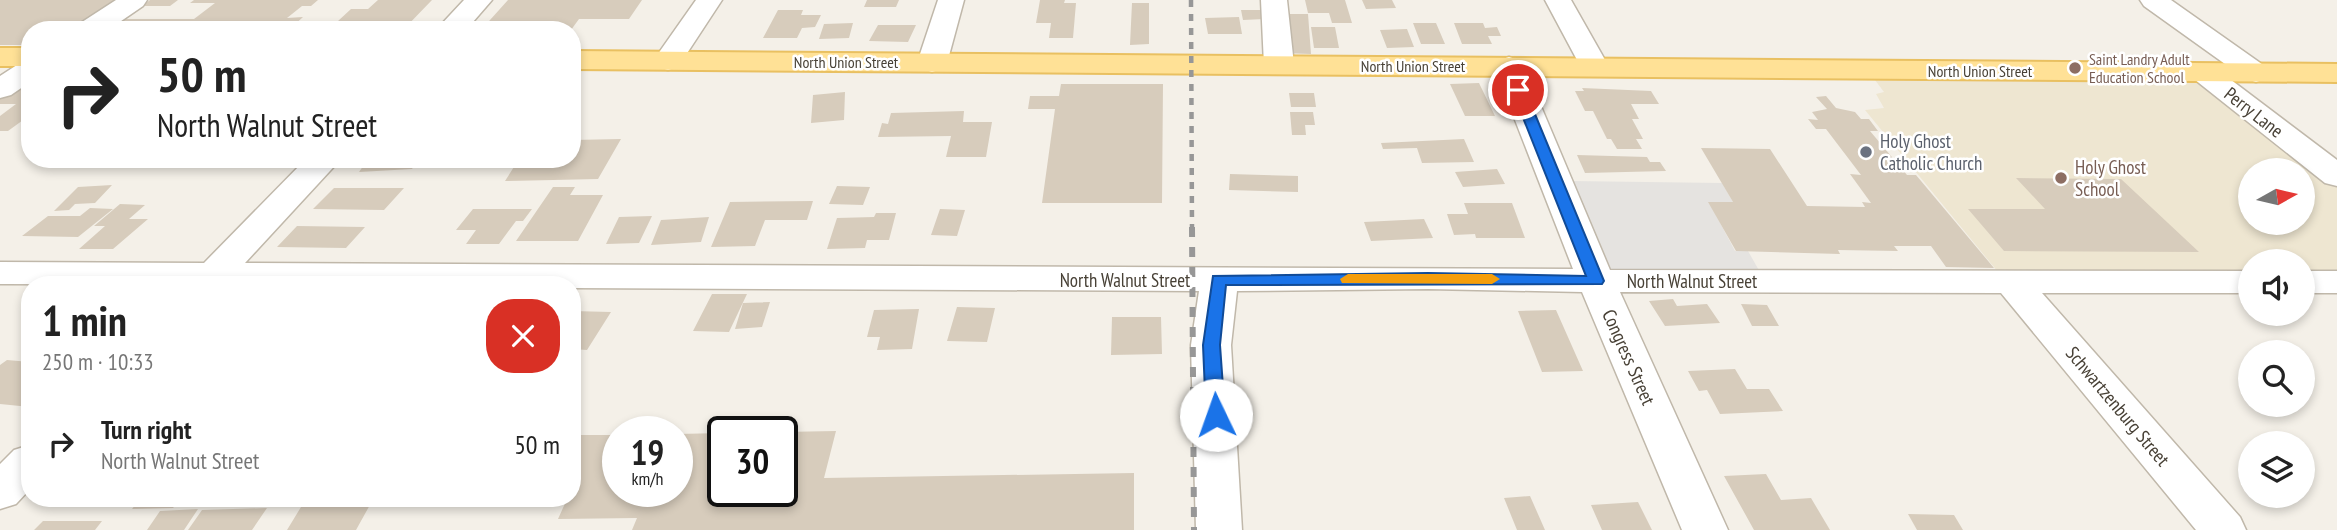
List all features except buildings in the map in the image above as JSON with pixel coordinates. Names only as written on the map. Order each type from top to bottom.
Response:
[{"type":"main road","points":[[0,57],[21,57]]},
{"type":"main road","name":"North Union Street","points":[[581,60],[2337,73]]},
{"type":"street","points":[[102,21],[134,0]]},
{"type":"street","points":[[459,21],[479,0]]},
{"type":"street","points":[[668,61],[709,0]]},
{"type":"street","points":[[932,63],[951,0]]},
{"type":"street","points":[[1274,0],[1279,65]]},
{"type":"street","points":[[1558,0],[1594,67]]},
{"type":"street","points":[[2153,0],[2256,72]]},
{"type":"street","name":"Congress Street","points":[[1509,66],[1596,281],[1705,530]]},
{"type":"street","name":"Perry Lane","points":[[2204,73],[2337,176]]},
{"type":"street","points":[[0,89],[21,75]]},
{"type":"street","points":[[212,276],[316,168]]},
{"type":"street","name":"North Walnut Street","points":[[0,273],[89,276]]},
{"type":"street","name":"North Walnut Street","points":[[581,280],[1428,278],[1596,281],[2238,282]]},
{"type":"street","points":[[1219,280],[1211,345],[1219,530]]},
{"type":"street","name":"Schwartzenburg Street","points":[[2012,282],[2223,530]]},
{"type":"street","points":[[2315,282],[2337,282]]},
{"type":"street","points":[[0,492],[21,470]]},
{"type":"shaded area","points":[[1875,80],[2207,81],[2303,158],[2238,158],[2238,235],[2315,235],[2315,167],[2337,185],[2337,270],[2315,270],[2315,249],[2238,249],[2238,270],[1998,272],[1865,110],[1884,108],[1876,94],[1884,92]]},
{"type":"shaded area","points":[[1570,181],[1722,183],[1733,202],[1709,202],[1735,251],[1748,251],[1761,274],[1608,272]]},
{"type":"railway","points":[[1191,0],[1192,229]]},
{"type":"railway","points":[[1192,227],[1194,530]]},
{"type":"slow traffic","points":[[1348,279],[1492,279]]},
{"type":"place","name":"Saint Landry Adult Education School","points":[[2075,68]]},
{"type":"place","name":"Holy Ghost Catholic Church","points":[[1866,152]]},
{"type":"place","name":"Holy Ghost School","points":[[2061,178]]},
{"type":"route","points":[[1216,415],[1211,345],[1219,280],[1428,278],[1596,281],[1518,90]]}]
